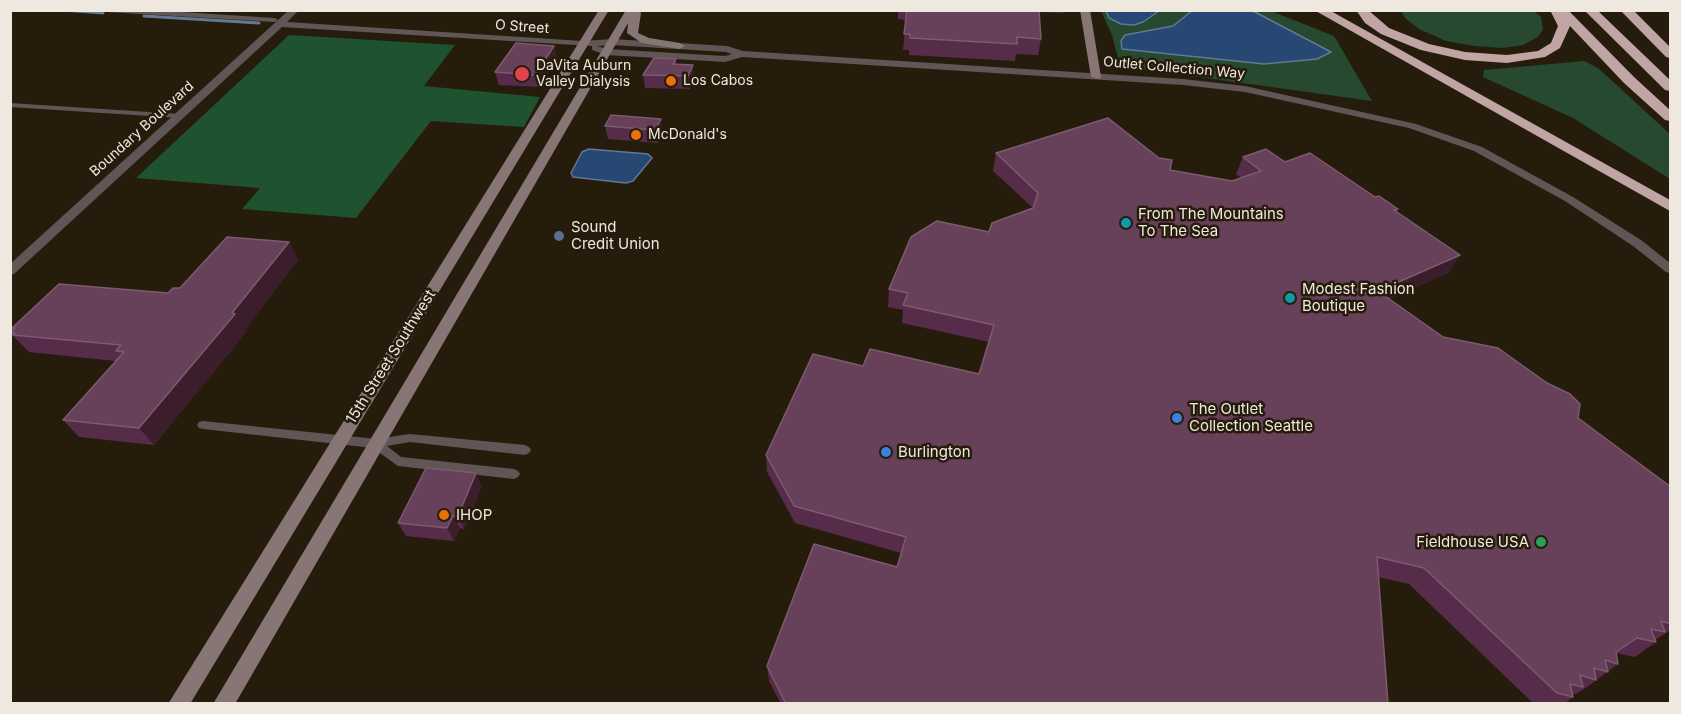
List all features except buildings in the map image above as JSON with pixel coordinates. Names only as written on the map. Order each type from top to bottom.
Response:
[{"type":"highway","points":[[1320,10],[1671,206]]},
{"type":"highway","points":[[1362,10],[1369,20],[1385,31],[1425,47],[1465,56],[1507,59],[1541,54],[1556,45],[1564,26],[1556,10]]},
{"type":"highway","points":[[1561,10],[1613,65],[1671,117]]},
{"type":"highway","points":[[1575,10],[1604,42],[1671,106]]},
{"type":"highway","points":[[1590,10],[1671,87]]},
{"type":"highway","points":[[1626,10],[1671,54]]},
{"type":"main road","name":"15th Street Southwest","points":[[178,704],[604,10]]},
{"type":"main road","name":"15th Street Southwest","points":[[222,704],[631,10]]},
{"type":"main road","points":[[637,10],[631,31],[634,34],[646,41],[681,46]]},
{"type":"main road","points":[[1085,10],[1089,21],[1096,76]]},
{"type":"street","points":[[106,10],[277,22]]},
{"type":"street","name":"Boundary Boulevard","points":[[10,271],[180,116],[277,22],[295,10]]},
{"type":"street","name":"O Street","points":[[277,22],[609,47]]},
{"type":"street","name":"Outlet Collection Way","points":[[609,47],[681,46],[727,49],[742,54],[1229,86],[1438,134],[1478,149],[1515,167],[1607,223],[1671,269]]},
{"type":"street","name":"Outlet Collection Way","points":[[609,47],[725,59],[742,54]]},
{"type":"street","points":[[10,105],[180,116]]},
{"type":"street","points":[[203,425],[376,444],[410,438],[525,450]]},
{"type":"street","points":[[376,444],[398,461],[514,474]]},
{"type":"green space","points":[[1101,11],[1271,11],[1334,36],[1372,101],[1120,66],[1112,35]]},
{"type":"green space","points":[[1401,11],[1534,11],[1541,17],[1543,29],[1538,37],[1523,45],[1503,48],[1474,46],[1446,41],[1419,29],[1405,18]]},
{"type":"green space","points":[[289,35],[455,45],[424,86],[540,97],[524,127],[431,121],[356,218],[242,209],[260,188],[136,178]]},
{"type":"green space","points":[[1584,61],[1598,68],[1670,134],[1670,179],[1573,118],[1483,77],[1484,70]]},
{"type":"water","points":[[1193,10],[1253,11],[1331,52],[1317,59],[1264,64],[1122,49],[1121,41],[1125,35],[1173,26]]},
{"type":"water","points":[[1106,11],[1159,11],[1134,25],[1121,24],[1109,18]]},
{"type":"water","points":[[589,149],[648,154],[652,158],[633,181],[626,183],[573,177],[571,173],[582,152]]},
{"type":"waterway","points":[[63,10],[103,13]]},
{"type":"waterway","points":[[144,16],[259,23]]},
{"type":"place","name":"DaVita Auburn Valley Dialysis","points":[[522,74]]},
{"type":"place","name":"Los Cabos","points":[[671,81]]},
{"type":"place","name":"McDonald's","points":[[636,135]]},
{"type":"place","name":"From The Mountains To The Sea","points":[[1126,223]]},
{"type":"place","name":"Sound Credit Union","points":[[559,236]]},
{"type":"place","name":"Modest Fashion Boutique","points":[[1290,298]]},
{"type":"place","name":"The Outlet Collection Seattle","points":[[1177,418]]},
{"type":"place","name":"Burlington","points":[[886,452]]},
{"type":"place","name":"IHOP","points":[[444,515]]},
{"type":"place","name":"Fieldhouse USA","points":[[1541,542]]}]
